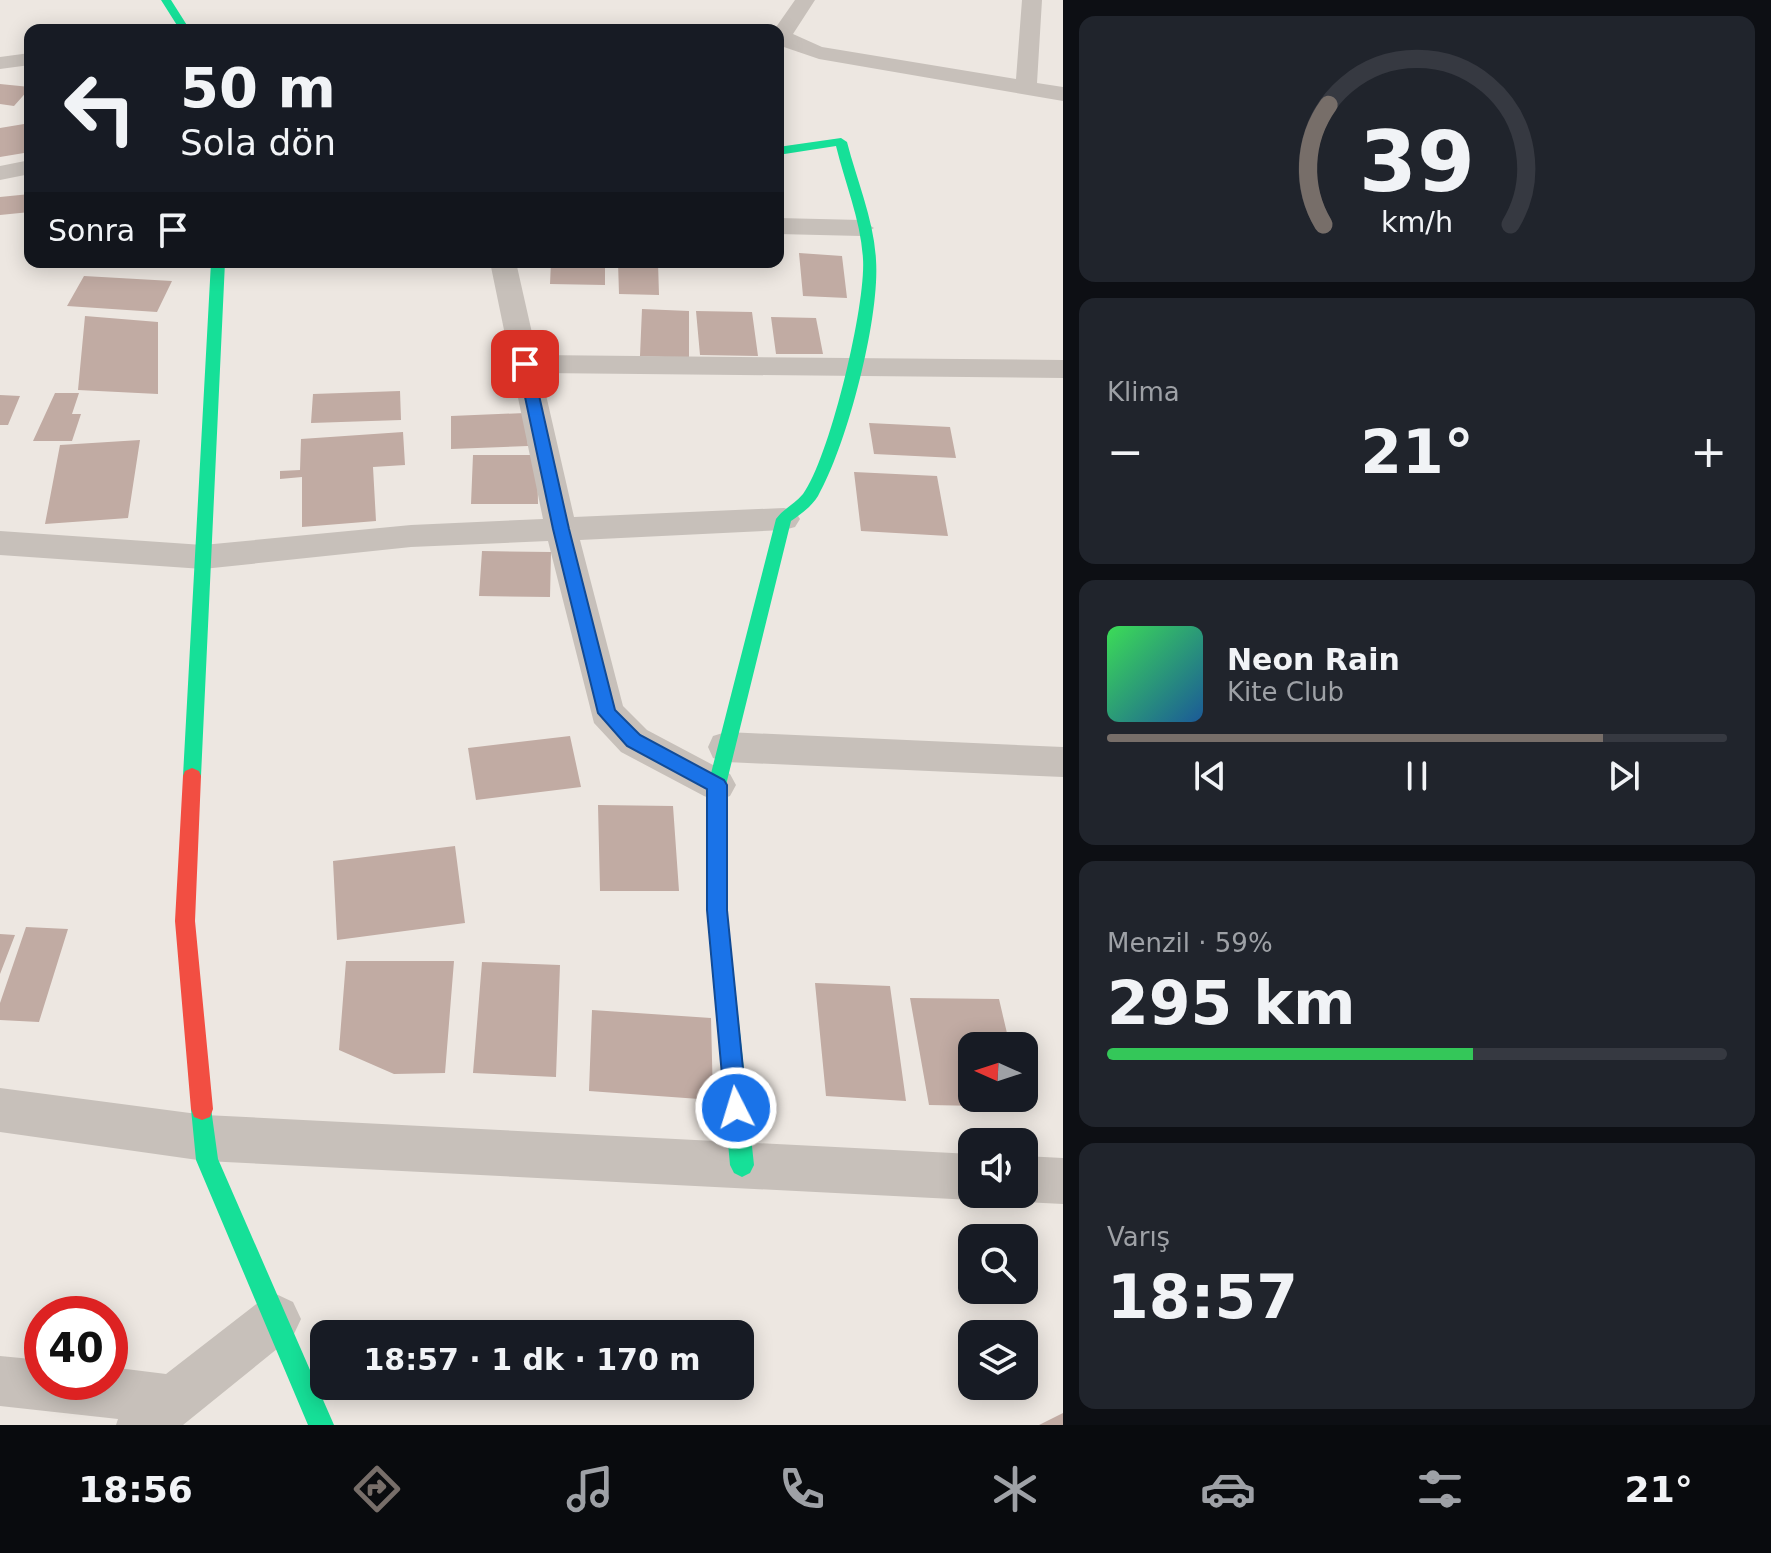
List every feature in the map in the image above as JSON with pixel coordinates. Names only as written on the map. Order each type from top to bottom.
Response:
[{"type":"street","points":[[166,0],[181,24]]},
{"type":"street","points":[[784,32],[805,0]]},
{"type":"street","points":[[1026,86],[1032,0]]},
{"type":"street","points":[[784,40],[819,53],[841,54],[1063,94]]},
{"type":"street","points":[[0,63],[24,60]]},
{"type":"street","points":[[742,1165],[717,910],[717,785],[784,519],[809,497],[826,463],[852,365],[860,348],[870,262],[841,142],[784,150]]},
{"type":"street","points":[[0,173],[24,168]]},
{"type":"street","points":[[784,226],[861,228]]},
{"type":"street","points":[[218,268],[185,921],[207,1160],[321,1425]]},
{"type":"street","points":[[504,268],[561,529],[607,713],[634,741],[717,785]]},
{"type":"street","points":[[525,364],[1063,369]]},
{"type":"street","points":[[0,543],[203,557],[411,536],[784,519]]},
{"type":"street","points":[[726,747],[1063,762]]},
{"type":"street","points":[[0,1110],[205,1138],[958,1176]]},
{"type":"street","points":[[1038,1180],[1063,1181]]},
{"type":"street","points":[[0,1381],[158,1412],[276,1319]]},
{"type":"building","points":[[0,84],[24,86],[24,95],[14,106],[0,104]]},
{"type":"building","points":[[24,124],[24,153],[0,157],[0,128]]},
{"type":"building","points":[[24,195],[24,213],[0,215],[0,197]]},
{"type":"building","points":[[799,253],[842,256],[847,298],[803,296]]},
{"type":"building","points":[[551,268],[605,268],[605,285],[550,284]]},
{"type":"building","points":[[618,268],[658,268],[659,295],[619,294]]},
{"type":"building","points":[[84,276],[172,281],[157,312],[67,306]]},
{"type":"building","points":[[642,309],[689,311],[689,358],[640,356]]},
{"type":"building","points":[[696,311],[752,312],[758,356],[700,355]]},
{"type":"building","points":[[85,316],[158,322],[158,394],[78,390]]},
{"type":"building","points":[[771,317],[816,318],[823,354],[776,354]]},
{"type":"building","points":[[400,391],[401,420],[311,423],[313,394]]},
{"type":"building","points":[[55,393],[79,393],[72,414],[81,414],[72,441],[33,441]]},
{"type":"building","points":[[0,395],[20,396],[8,425],[0,425]]},
{"type":"building","points":[[525,413],[528,446],[451,449],[451,416]]},
{"type":"building","points":[[869,423],[950,427],[956,458],[874,454]]},
{"type":"building","points":[[403,432],[405,465],[373,467],[376,521],[302,527],[302,477],[280,479],[280,471],[300,470],[301,439]]},
{"type":"building","points":[[140,440],[128,518],[45,524],[60,445]]},
{"type":"building","points":[[473,455],[537,455],[538,504],[471,504]]},
{"type":"building","points":[[854,472],[937,476],[948,536],[861,531]]},
{"type":"building","points":[[482,551],[551,552],[550,597],[479,596]]},
{"type":"building","points":[[570,736],[581,787],[476,800],[468,748]]},
{"type":"building","points":[[598,805],[673,806],[679,891],[600,891]]},
{"type":"building","points":[[455,846],[465,923],[337,940],[333,861]]},
{"type":"building","points":[[26,927],[68,929],[39,1022],[0,1020],[0,1003]]},
{"type":"building","points":[[0,934],[15,935],[0,974]]},
{"type":"building","points":[[346,961],[454,961],[445,1073],[394,1074],[339,1050]]},
{"type":"building","points":[[482,962],[560,965],[556,1077],[473,1073]]},
{"type":"building","points":[[815,983],[890,986],[906,1101],[826,1096]]},
{"type":"building","points":[[910,998],[999,999],[1007,1032],[958,1032],[958,1106],[929,1105]]},
{"type":"building","points":[[592,1010],[711,1018],[713,1100],[589,1091]]},
{"type":"building","points":[[1063,1413],[1063,1425],[1039,1425]]},
{"type":"traffic: fast","points":[[166,0],[181,24]]},
{"type":"traffic: fast","points":[[742,1165],[717,910],[717,785],[784,519],[811,494],[841,415],[859,345],[870,262],[866,234],[841,142],[784,150]]},
{"type":"traffic: fast","points":[[192,776],[218,268]]},
{"type":"traffic: fast","points":[[202,1109],[207,1160],[321,1425]]},
{"type":"traffic: jam","points":[[192,776],[185,921],[202,1109]]},
{"type":"route","points":[[525,364],[561,529],[607,713],[634,741],[717,785],[717,910],[736,1108]]}]
